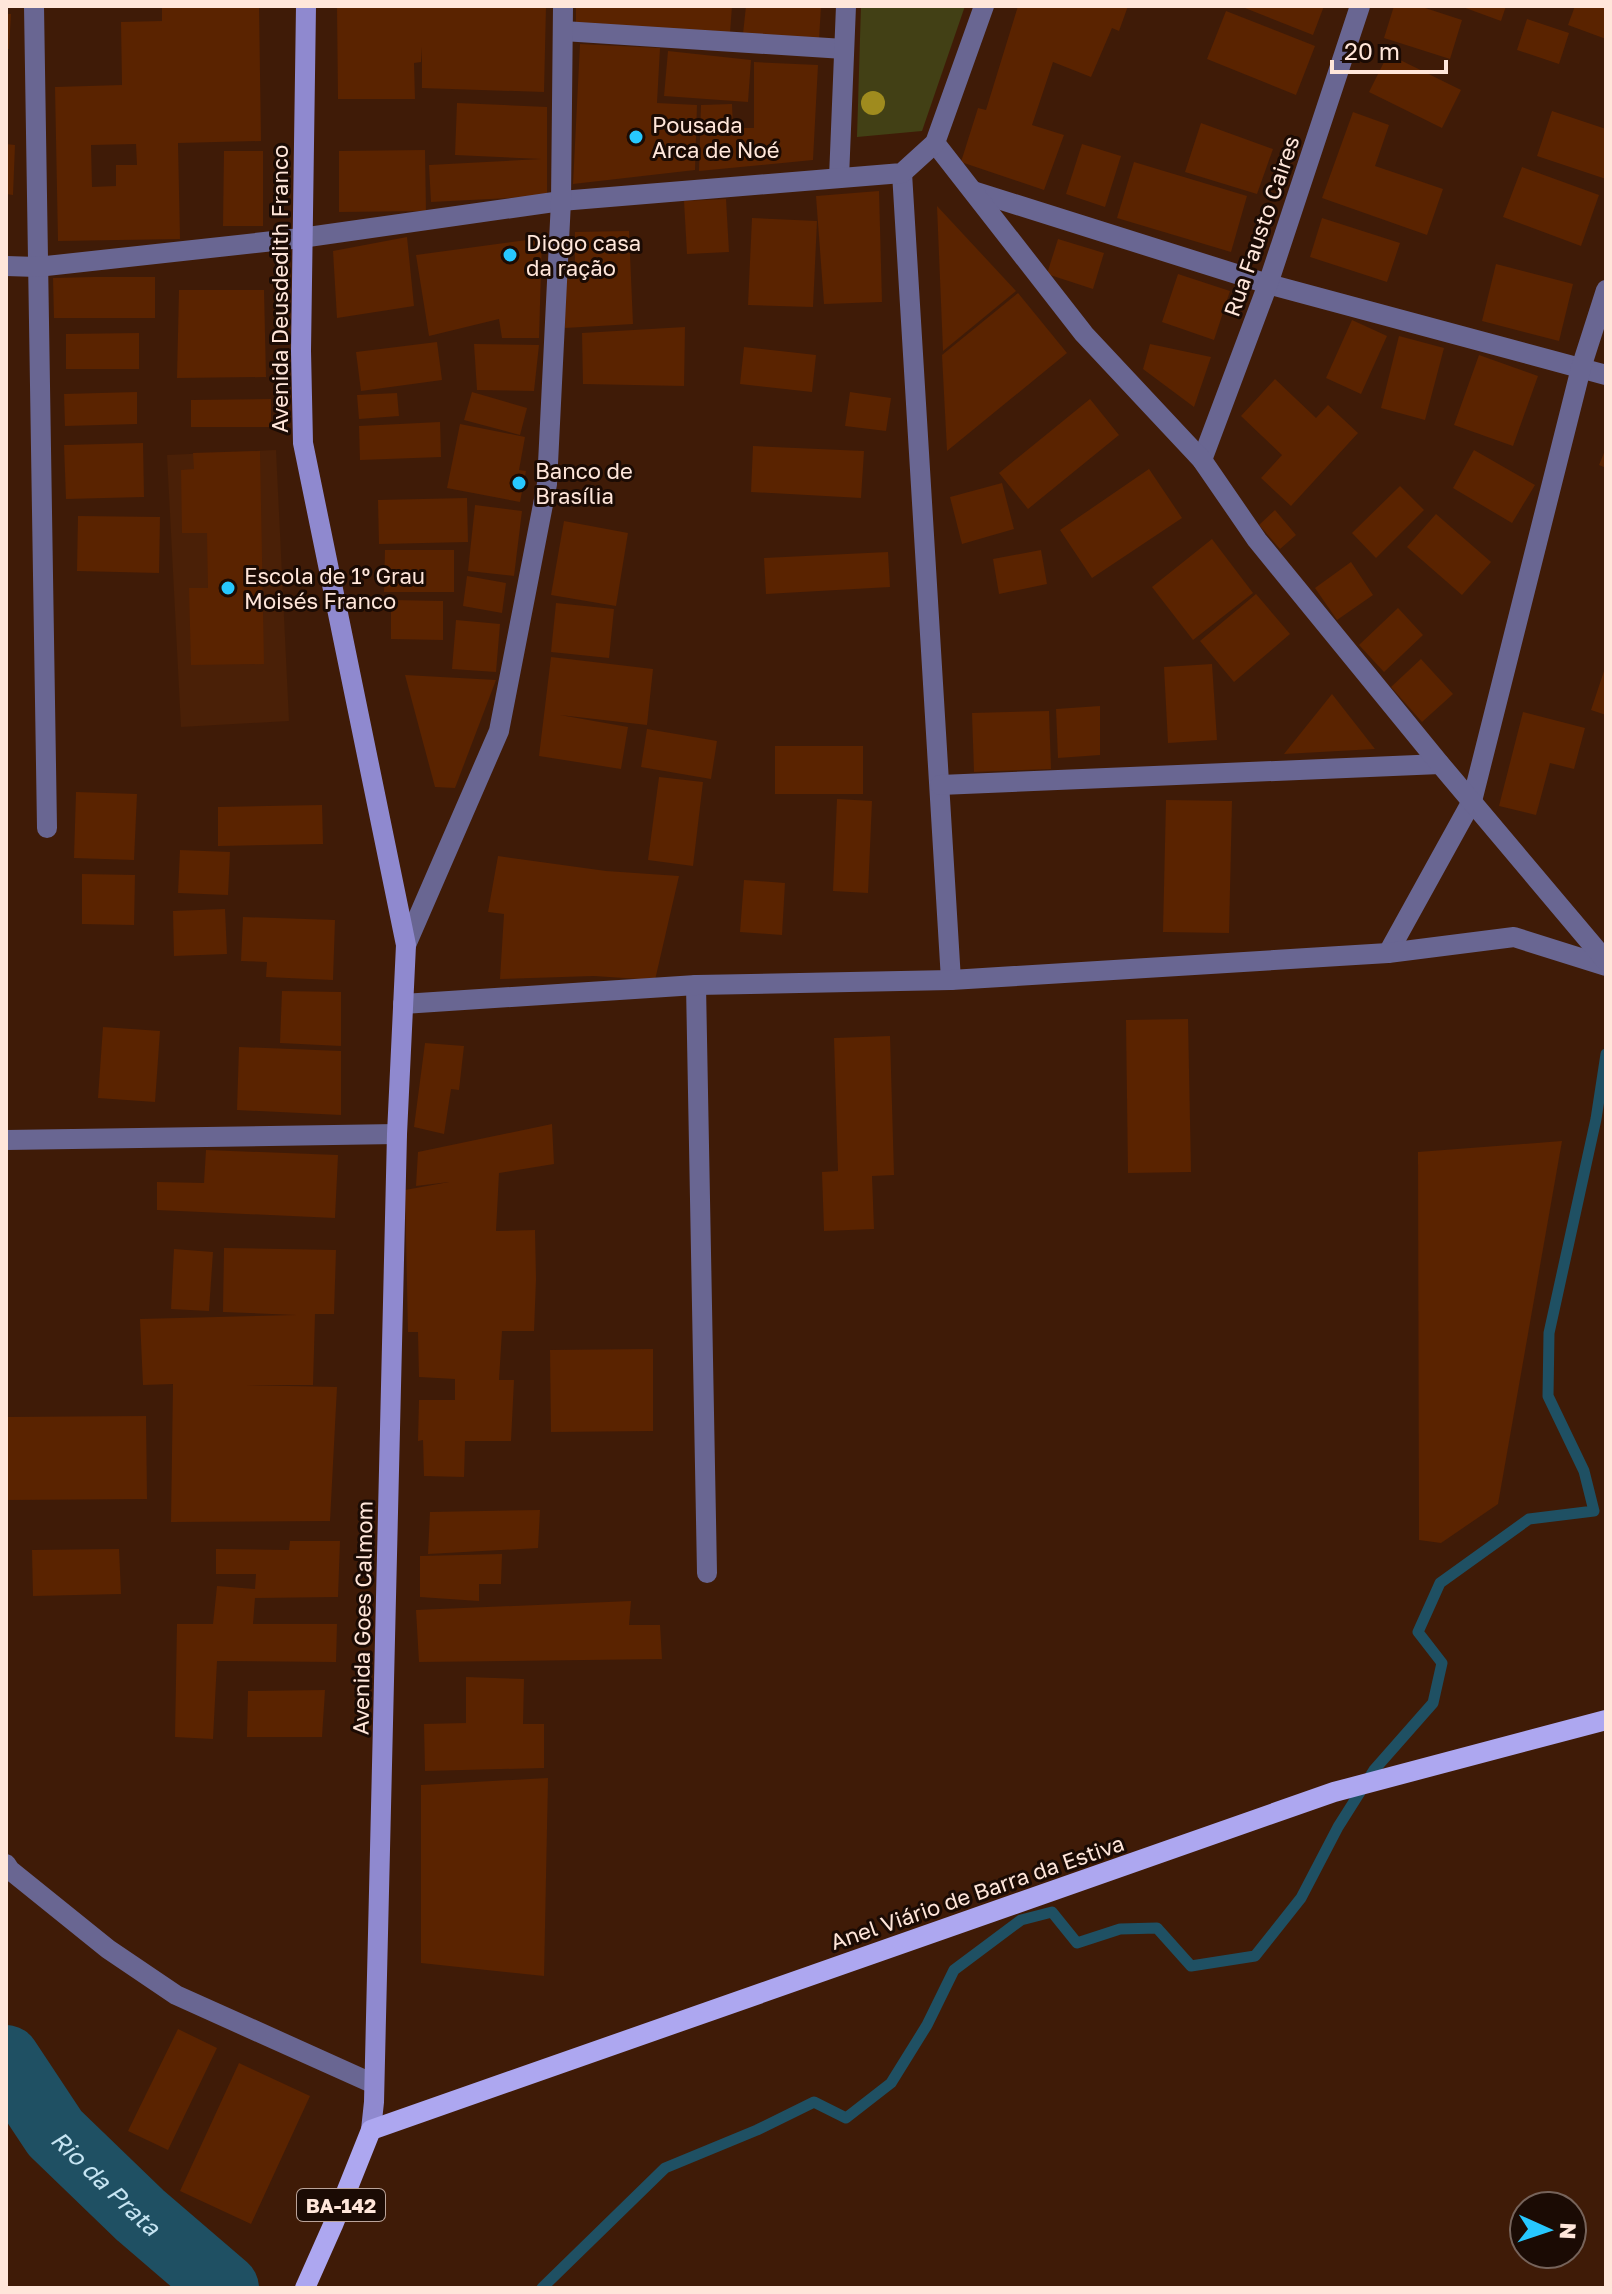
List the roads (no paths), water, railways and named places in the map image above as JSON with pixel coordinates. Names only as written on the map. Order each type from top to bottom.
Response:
[{"type":"main road","name":"Avenida Deusdedith Franco","points":[[306,6],[301,238],[303,443],[406,945]]},
{"type":"main road","name":"Avenida Goes Calmom","points":[[307,2284],[371,2130],[397,1134],[406,945]]},
{"type":"main road","name":"Anel Viário de Barra da Estiva","points":[[371,2130],[1334,1792],[1606,1720]]},
{"type":"street","points":[[34,6],[47,828]]},
{"type":"street","points":[[406,945],[499,731],[547,484],[561,201],[563,6]]},
{"type":"street","points":[[839,178],[846,6]]},
{"type":"street","points":[[6,266],[37,267],[301,238],[561,201],[902,173],[935,143],[984,6]]},
{"type":"street","name":"Rua Fausto Caires","points":[[1202,460],[1268,284],[1360,6]]},
{"type":"street","points":[[563,31],[844,49]]},
{"type":"street","points":[[935,143],[1084,334],[1202,460],[1257,540],[1606,964]]},
{"type":"street","points":[[902,173],[951,980]]},
{"type":"street","points":[[973,191],[1268,284],[1606,375]]},
{"type":"street","points":[[1388,953],[1472,801],[1581,368],[1606,290]]},
{"type":"street","points":[[940,785],[1440,764]]},
{"type":"street","points":[[403,1004],[696,985],[951,980],[1388,953],[1514,937],[1606,964]]},
{"type":"street","points":[[696,985],[707,1573]]},
{"type":"street","points":[[6,1140],[397,1134]]},
{"type":"street","points":[[6,1864],[108,1949],[176,1995],[374,2084]]},
{"type":"waterway","points":[[542,2288],[665,2168],[757,2130],[814,2102],[846,2118],[891,2083],[927,2025],[954,1970],[1021,1920],[1052,1912],[1077,1943],[1120,1929],[1157,1928],[1191,1966],[1255,1956],[1301,1898],[1338,1827],[1374,1770],[1433,1703],[1442,1663],[1418,1632],[1440,1583],[1529,1519],[1594,1511],[1584,1471],[1548,1396],[1549,1333],[1596,1119],[1606,1054]]},
{"type":"waterway","name":"Rio da Prata","points":[[6,2059],[55,2133],[140,2215],[225,2288]]},
{"type":"place","name":"Pousada Arca de Noé","points":[[636,137]]},
{"type":"place","name":"Diogo casa da ração","points":[[510,255]]},
{"type":"place","name":"Banco de Brasília","points":[[519,483]]},
{"type":"place","name":"Escola de 1º Grau Moisés Franco","points":[[228,588]]}]
